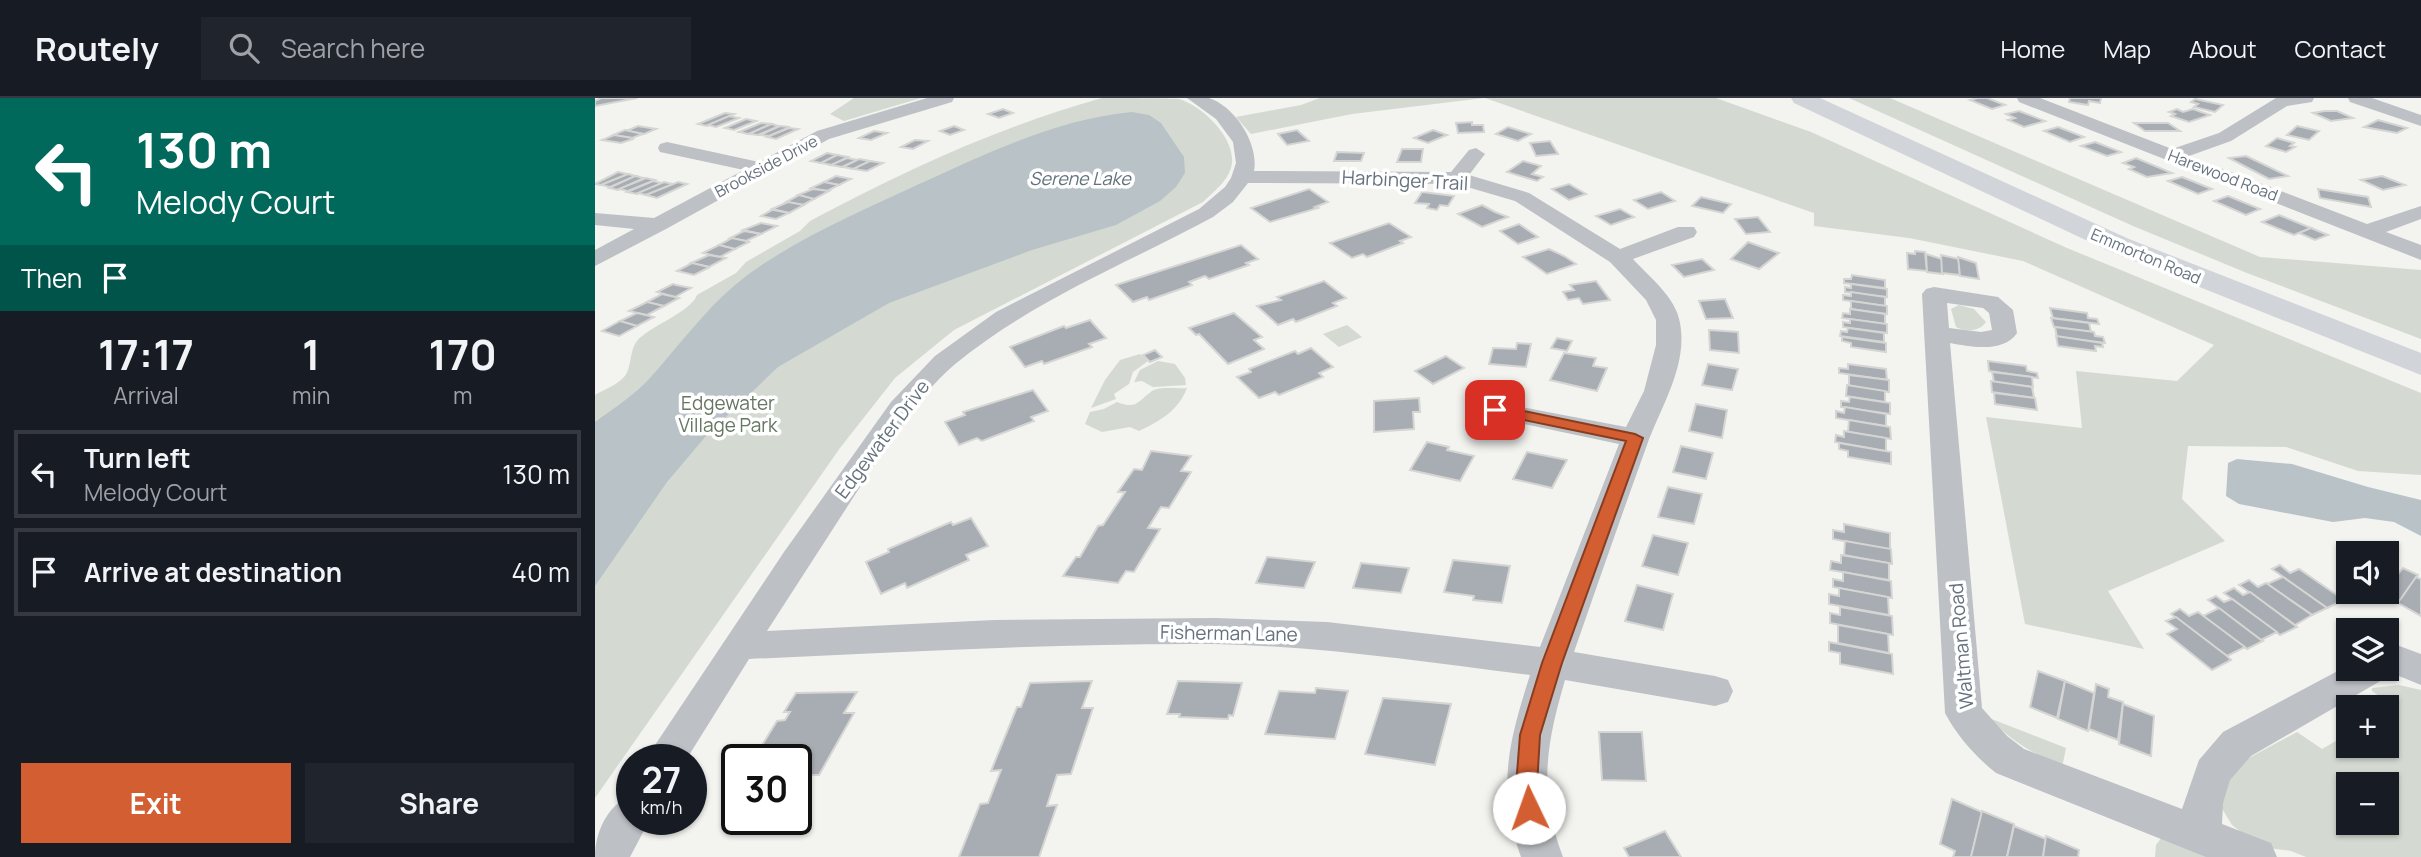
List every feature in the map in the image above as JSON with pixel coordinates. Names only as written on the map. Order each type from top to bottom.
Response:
[{"type":"main road","name":"Emmorton Road","points":[[1803,98],[2130,250],[2421,365]]},
{"type":"main road","name":"Emmorton Road","points":[[1817,98],[1876,133]]},
{"type":"street","name":"Brookside Drive","points":[[595,258],[823,135],[856,122],[946,98]]},
{"type":"street","points":[[1195,98],[1209,104],[1235,130],[1246,162],[1242,177]]},
{"type":"street","name":"Harewood Road","points":[[2025,98],[2421,253]]},
{"type":"street","points":[[2173,155],[2243,128],[2282,102],[2305,98]]},
{"type":"street","points":[[2356,98],[2421,121]]},
{"type":"street","points":[[667,148],[761,168]]},
{"type":"street","points":[[1457,178],[1476,153]]},
{"type":"street","name":"Harbinger Trail","points":[[1242,177],[1457,178],[1522,197],[1618,257],[1656,297],[1668,320],[1668,345],[1657,391],[1635,438],[1552,663],[1530,735],[1527,786],[1532,830],[1542,857]]},
{"type":"street","name":"Edgewater Drive","points":[[675,744],[866,457],[923,380],[983,331],[1018,310],[1206,213],[1233,191],[1242,177]]},
{"type":"street","points":[[2368,231],[2421,212]]},
{"type":"street","points":[[595,219],[659,225]]},
{"type":"street","points":[[1618,257],[1686,232]]},
{"type":"street","name":"Waltman Road","points":[[1937,334],[1964,713],[1993,748],[2010,761],[2256,857]]},
{"type":"street","points":[[1495,410],[1635,438]]},
{"type":"street","name":"Fisherman Lane","points":[[740,646],[994,634],[1215,631],[1327,636],[1552,663],[1715,691]]},
{"type":"street","points":[[2399,660],[2421,670]]},
{"type":"street","points":[[2201,835],[2203,803],[2213,772],[2237,744],[2351,681]]},
{"type":"street","points":[[607,857],[620,835]]},
{"type":"green space","points":[[854,98],[921,98],[844,121],[830,114]]},
{"type":"green space","name":"Edgewater Village Park","points":[[1102,98],[1179,99],[1198,109],[1217,126],[1230,147],[1231,168],[1226,178],[1203,202],[954,330],[895,378],[840,448],[633,744],[616,744],[616,768],[595,798],[595,395],[624,377],[634,345],[642,336],[687,307],[697,295],[736,273],[746,262],[800,231],[810,221],[953,152]]},
{"type":"green space","points":[[1320,98],[1484,98],[1352,114],[1251,134],[1236,117],[1301,105]]},
{"type":"green space","points":[[1485,98],[1716,98],[1811,132],[2067,248],[2421,393],[2421,475],[2358,471],[2286,447],[2188,446],[2182,499],[2225,541],[2108,591],[2144,649],[2025,624],[1986,417],[2082,428],[2076,371],[2177,381],[2214,345],[2023,261],[1909,238],[1814,226],[1814,213]]},
{"type":"green space","points":[[1849,98],[1890,98],[2260,257],[2421,270],[2421,339],[2247,273],[2133,226]]},
{"type":"green space","points":[[1959,305],[1974,309],[1986,322],[1980,328],[1972,330],[1956,327],[1951,309]]},
{"type":"green space","points":[[1347,325],[1362,337],[1339,347],[1323,334]]},
{"type":"green space","points":[[1140,354],[1148,361],[1133,372],[1129,384],[1114,394],[1116,399],[1091,408],[1105,380],[1120,360]]},
{"type":"green space","points":[[1158,361],[1175,364],[1185,378],[1186,385],[1153,387],[1142,381],[1134,382],[1140,370]]},
{"type":"green space","points":[[1187,388],[1179,403],[1167,414],[1139,431],[1130,427],[1102,432],[1085,424],[1090,412],[1117,402],[1133,405],[1155,389]]},
{"type":"green space","points":[[2399,685],[2421,690],[2421,857],[2306,857],[2291,851],[2260,847],[2232,825],[2221,807],[2221,798],[2232,774],[2247,759],[2297,732],[2322,749],[2336,741],[2336,758],[2399,758],[2399,695],[2378,695],[2372,688]]},
{"type":"green space","points":[[1989,718],[2066,748],[2063,763],[2061,765],[2022,746]]},
{"type":"green space","points":[[2162,837],[2210,857],[2155,857],[2156,845]]},
{"type":"water","name":"Serene Lake","points":[[1132,112],[1149,115],[1161,123],[1184,157],[1185,173],[1176,187],[1160,201],[1116,225],[1032,250],[889,303],[778,367],[706,436],[667,482],[595,586],[595,422],[643,385],[723,295],[755,270],[799,242],[969,162],[1049,130]]},
{"type":"water","points":[[2237,459],[2292,464],[2421,500],[2421,536],[2394,522],[2365,518],[2333,522],[2239,504],[2226,496],[2228,463]]},
{"type":"building","points":[[601,98],[637,98],[595,106],[595,101]]},
{"type":"building","points":[[1987,98],[2005,105],[1992,109],[1970,100]]},
{"type":"building","points":[[2070,98],[2101,98],[2100,103],[2089,101],[2088,105],[2069,102]]},
{"type":"building","points":[[2195,99],[2223,105],[2215,112],[2194,107],[2198,104],[2191,102]]},
{"type":"building","points":[[1003,109],[1013,113],[999,118],[988,114]]},
{"type":"building","points":[[2177,109],[2183,112],[2193,109],[2210,115],[2189,122],[2171,116],[2175,114],[2169,112]]},
{"type":"building","points":[[2019,111],[2045,121],[2024,127],[2008,120],[2015,118],[2006,114]]},
{"type":"building","points":[[2337,111],[2353,118],[2331,121],[2313,113]]},
{"type":"building","points":[[725,113],[734,114],[707,126],[698,124]]},
{"type":"building","points":[[729,116],[739,118],[716,127],[708,125]]},
{"type":"building","points":[[746,119],[756,121],[734,130],[725,128]]},
{"type":"building","points":[[2378,120],[2407,128],[2397,133],[2364,127]]},
{"type":"building","points":[[1472,122],[1472,125],[1483,125],[1484,132],[1458,133],[1456,123]]},
{"type":"building","points":[[761,123],[771,124],[749,134],[739,132]]},
{"type":"building","points":[[2134,123],[2168,123],[2180,131],[2145,131]]},
{"type":"building","points":[[771,124],[779,126],[758,135],[749,134]]},
{"type":"building","points":[[638,126],[656,129],[644,134],[626,131]]},
{"type":"building","points":[[780,126],[790,127],[769,136],[760,135]]},
{"type":"building","points":[[954,126],[964,130],[950,135],[940,131]]},
{"type":"building","points":[[2297,126],[2319,131],[2309,140],[2287,135]]},
{"type":"building","points":[[1508,127],[1531,134],[1518,141],[1496,134]]},
{"type":"building","points":[[2058,127],[2084,137],[2070,142],[2044,131]]},
{"type":"building","points":[[789,128],[798,129],[776,139],[767,137]]},
{"type":"building","points":[[625,130],[643,134],[632,138],[613,135]]},
{"type":"building","points":[[1297,130],[1309,141],[1287,145],[1278,134]]},
{"type":"building","points":[[1433,130],[1447,135],[1428,143],[1414,138]]},
{"type":"building","points":[[874,131],[887,133],[871,140],[859,138]]},
{"type":"building","points":[[614,135],[633,139],[621,143],[602,140]]},
{"type":"building","points":[[2277,138],[2294,143],[2290,146],[2295,147],[2286,152],[2266,146]]},
{"type":"building","points":[[915,140],[928,141],[913,149],[901,147]]},
{"type":"building","points":[[1550,141],[1558,154],[1536,156],[1530,143]]},
{"type":"building","points":[[2095,142],[2121,152],[2107,156],[2081,146]]},
{"type":"building","points":[[1402,149],[1423,149],[1421,162],[1397,162]]},
{"type":"building","points":[[1337,152],[1364,153],[1361,161],[1334,161]]},
{"type":"building","points":[[827,153],[837,155],[821,163],[811,161]]},
{"type":"building","points":[[837,155],[848,157],[832,165],[821,163]]},
{"type":"building","points":[[2246,156],[2288,176],[2269,179],[2229,158]]},
{"type":"building","points":[[847,158],[857,160],[842,167],[831,165]]},
{"type":"building","points":[[2136,158],[2172,173],[2147,177],[2129,169],[2134,167],[2123,163]]},
{"type":"building","points":[[859,159],[870,161],[854,169],[843,167]]},
{"type":"building","points":[[870,161],[883,163],[867,171],[853,169]]},
{"type":"building","points":[[1523,161],[1541,166],[1532,174],[1543,177],[1537,181],[1507,172]]},
{"type":"building","points":[[618,172],[628,174],[601,185],[595,184]]},
{"type":"building","points":[[628,174],[636,176],[610,187],[601,185]]},
{"type":"building","points":[[635,176],[644,178],[618,190],[609,188]]},
{"type":"building","points":[[836,176],[851,179],[839,185],[824,182]]},
{"type":"building","points":[[2382,176],[2405,185],[2383,190],[2361,180]]},
{"type":"building","points":[[2182,177],[2212,189],[2198,194],[2168,181]]},
{"type":"building","points":[[646,178],[655,180],[628,191],[619,189]]},
{"type":"building","points":[[653,181],[662,183],[637,194],[627,192]]},
{"type":"building","points":[[664,182],[673,184],[646,195],[638,193]]},
{"type":"building","points":[[678,182],[687,184],[657,198],[646,195]]},
{"type":"building","points":[[824,182],[839,185],[827,191],[811,188]]},
{"type":"building","points":[[1569,184],[1586,194],[1569,200],[1552,189]]},
{"type":"building","points":[[813,189],[829,191],[814,199],[798,195]]},
{"type":"building","points":[[1309,189],[1328,202],[1315,207],[1318,208],[1270,222],[1251,208]]},
{"type":"building","points":[[2318,189],[2368,197],[2371,207],[2320,198]]},
{"type":"building","points":[[1422,192],[1454,196],[1448,206],[1440,205],[1437,210],[1427,208],[1429,204],[1415,203]]},
{"type":"building","points":[[1661,192],[1675,201],[1648,209],[1634,200]]},
{"type":"building","points":[[799,195],[814,199],[803,205],[786,202]]},
{"type":"building","points":[[2228,196],[2260,209],[2246,215],[2214,201]]},
{"type":"building","points":[[1701,197],[1731,204],[1723,213],[1692,206]]},
{"type":"building","points":[[788,202],[804,205],[789,213],[772,209]]},
{"type":"building","points":[[1482,205],[1508,217],[1482,227],[1458,214]]},
{"type":"building","points":[[1620,209],[1634,217],[1611,225],[1596,216]]},
{"type":"building","points":[[772,210],[789,213],[776,219],[761,216]]},
{"type":"building","points":[[2279,215],[2311,228],[2294,235],[2262,222]]},
{"type":"building","points":[[1758,217],[1770,232],[1746,234],[1735,219]]},
{"type":"building","points":[[761,223],[777,226],[761,234],[743,230]]},
{"type":"building","points":[[1389,223],[1411,237],[1400,241],[1403,243],[1367,257],[1363,254],[1352,258],[1330,243]]},
{"type":"building","points":[[1519,224],[1538,237],[1518,244],[1500,231]]},
{"type":"building","points":[[2311,228],[2328,235],[2315,240],[2299,233]]},
{"type":"building","points":[[744,231],[761,234],[746,241],[730,238]]},
{"type":"building","points":[[732,238],[749,242],[735,249],[719,245]]},
{"type":"building","points":[[1748,242],[1779,253],[1759,269],[1731,259]]},
{"type":"building","points":[[719,245],[735,249],[720,257],[703,253]]},
{"type":"building","points":[[1241,245],[1258,259],[1246,263],[1249,265],[1209,279],[1205,276],[1189,282],[1192,285],[1149,300],[1147,297],[1133,302],[1116,285]]},
{"type":"building","points":[[1549,249],[1576,264],[1547,274],[1523,257]]},
{"type":"building","points":[[1915,251],[1925,252],[1927,271],[1908,269],[1907,253],[1915,254]]},
{"type":"building","points":[[1926,254],[1942,259],[1943,274],[1927,272]]},
{"type":"building","points":[[709,255],[726,258],[709,267],[691,263]]},
{"type":"building","points":[[1941,255],[1959,259],[1960,275],[1942,273]]},
{"type":"building","points":[[1958,257],[1976,263],[1979,279],[1960,276]]},
{"type":"building","points":[[1702,259],[1714,270],[1684,277],[1672,265]]},
{"type":"building","points":[[692,263],[710,267],[694,275],[677,271]]},
{"type":"building","points":[[1852,275],[1885,280],[1885,288],[1844,283],[1844,279],[1851,279]]},
{"type":"building","points":[[1324,281],[1346,298],[1333,303],[1337,306],[1296,322],[1293,319],[1278,325],[1257,306],[1281,300],[1277,297]]},
{"type":"building","points":[[1596,281],[1610,300],[1583,304],[1579,298],[1568,300],[1563,292],[1574,290],[1570,285]]},
{"type":"building","points":[[673,284],[691,288],[675,297],[657,292]]},
{"type":"building","points":[[1851,284],[1887,289],[1887,297],[1845,292],[1845,287],[1851,288]]},
{"type":"building","points":[[1851,292],[1885,297],[1885,306],[1843,300],[1843,295],[1851,296]]},
{"type":"building","points":[[662,294],[679,298],[664,306],[647,302]]},
{"type":"building","points":[[1725,299],[1733,318],[1706,319],[1699,301]]},
{"type":"building","points":[[1851,301],[1887,306],[1887,314],[1851,309]]},
{"type":"building","points":[[647,302],[664,306],[647,315],[629,311]]},
{"type":"building","points":[[2050,308],[2087,313],[2088,318],[2097,319],[2099,324],[2053,318]]},
{"type":"building","points":[[1850,309],[1885,314],[1885,324],[1842,318],[1843,313],[1850,314]]},
{"type":"building","points":[[637,313],[654,317],[637,326],[620,321]]},
{"type":"building","points":[[1234,313],[1262,337],[1254,340],[1264,349],[1228,364],[1199,334],[1196,335],[1189,328]]},
{"type":"building","points":[[2051,318],[2089,323],[2091,332],[2054,327]]},
{"type":"building","points":[[1850,319],[1887,324],[1887,333],[1843,327],[1843,322],[1850,323]]},
{"type":"building","points":[[1090,320],[1106,338],[1089,344],[1092,347],[1044,364],[1042,361],[1025,367],[1010,347],[1064,326],[1066,328]]},
{"type":"building","points":[[620,321],[637,326],[619,336],[602,331]]},
{"type":"building","points":[[2055,327],[2094,332],[2095,336],[2103,337],[2105,343],[2057,337]]},
{"type":"building","points":[[1848,328],[1884,333],[1884,342],[1840,336],[1841,331],[1847,332]]},
{"type":"building","points":[[1709,330],[1738,332],[1739,353],[1710,350]]},
{"type":"building","points":[[2056,336],[2102,343],[2103,347],[2095,346],[2096,351],[2058,346]]},
{"type":"building","points":[[1842,337],[1886,343],[1886,352],[1851,347],[1851,343],[1842,341]]},
{"type":"building","points":[[1557,338],[1572,341],[1567,351],[1551,348]]},
{"type":"building","points":[[1517,343],[1531,344],[1526,367],[1489,364],[1493,348],[1516,349]]},
{"type":"building","points":[[1311,348],[1333,367],[1319,373],[1323,377],[1279,395],[1275,392],[1259,398],[1237,377],[1251,372],[1249,369],[1295,351],[1298,354]]},
{"type":"building","points":[[1155,350],[1162,357],[1150,362],[1143,355]]},
{"type":"building","points":[[1564,353],[1596,358],[1593,366],[1607,368],[1597,391],[1550,380]]},
{"type":"building","points":[[1446,356],[1464,368],[1433,384],[1415,371]]},
{"type":"building","points":[[1988,361],[2026,366],[2027,371],[2037,373],[2038,378],[1989,371]]},
{"type":"building","points":[[1708,364],[1738,369],[1732,390],[1702,385]]},
{"type":"building","points":[[1848,364],[1886,369],[1887,380],[1839,373],[1839,368],[1848,369]]},
{"type":"building","points":[[1992,372],[2032,377],[2033,387],[1994,382]]},
{"type":"building","points":[[1849,375],[1889,380],[1889,392],[1849,386]]},
{"type":"building","points":[[1991,381],[2032,387],[2034,398],[1992,392]]},
{"type":"building","points":[[1847,385],[1885,391],[1885,402],[1846,396]]},
{"type":"building","points":[[1033,390],[1048,411],[1031,417],[1034,421],[982,441],[977,438],[959,445],[945,422],[965,415],[963,412]]},
{"type":"building","points":[[1994,393],[2035,398],[2037,410],[1995,404]]},
{"type":"building","points":[[1850,397],[1890,403],[1890,414],[1841,407],[1841,401],[1849,402]]},
{"type":"building","points":[[1419,398],[1420,412],[1413,412],[1414,429],[1374,432],[1374,401]]},
{"type":"building","points":[[1696,404],[1727,410],[1722,438],[1689,431]]},
{"type":"building","points":[[1845,407],[1886,414],[1886,426],[1836,418],[1836,411],[1844,413]]},
{"type":"building","points":[[1849,420],[1890,427],[1891,439],[1848,432]]},
{"type":"building","points":[[1844,431],[1886,438],[1886,451],[1835,442],[1836,435],[1844,437]]},
{"type":"building","points":[[1427,442],[1474,456],[1460,481],[1410,470]]},
{"type":"building","points":[[1839,443],[1891,452],[1891,464],[1848,457],[1848,451],[1839,449]]},
{"type":"building","points":[[1681,446],[1713,453],[1706,479],[1673,472]]},
{"type":"building","points":[[1151,451],[1191,456],[1181,471],[1191,472],[1169,508],[1161,507],[1148,528],[1160,529],[1134,572],[1126,571],[1118,583],[1063,576],[1076,557],[1080,557],[1098,526],[1103,525],[1125,492],[1118,492],[1134,469],[1142,470]]},
{"type":"building","points":[[1527,452],[1567,460],[1552,488],[1513,479]]},
{"type":"building","points":[[1668,487],[1702,494],[1694,524],[1658,517]]},
{"type":"building","points":[[971,518],[988,546],[966,555],[969,560],[907,588],[905,583],[881,594],[866,562],[889,552],[888,549],[951,522],[953,525]]},
{"type":"building","points":[[1844,524],[1890,533],[1890,550],[1833,539],[1833,530],[1844,532]]},
{"type":"building","points":[[1653,535],[1688,543],[1678,575],[1642,566]]},
{"type":"building","points":[[1845,541],[1891,549],[1892,564],[1844,555]]},
{"type":"building","points":[[1841,555],[1889,563],[1889,580],[1830,570],[1831,561],[1841,563]]},
{"type":"building","points":[[1267,557],[1315,562],[1304,588],[1256,583]]},
{"type":"building","points":[[1453,560],[1510,566],[1502,603],[1473,600],[1474,596],[1444,592]]},
{"type":"building","points":[[1361,563],[1409,568],[1401,593],[1353,588]]},
{"type":"building","points":[[2280,565],[2290,573],[2299,569],[2336,594],[2336,604],[2327,608],[2272,569]]},
{"type":"building","points":[[2403,568],[2418,575],[2399,602],[2399,573]]},
{"type":"building","points":[[1843,572],[1891,581],[1892,598],[1833,587],[1833,579],[1843,581]]},
{"type":"building","points":[[2283,577],[2327,608],[2312,615],[2267,584]]},
{"type":"building","points":[[2416,577],[2421,579],[2421,616],[2399,602]]},
{"type":"building","points":[[2249,580],[2258,587],[2266,583],[2312,615],[2295,625],[2239,585]]},
{"type":"building","points":[[1637,585],[1673,594],[1663,630],[1625,621]]},
{"type":"building","points":[[1839,588],[1888,597],[1889,615],[1829,604],[1829,594],[1839,596]]},
{"type":"building","points":[[2234,588],[2243,595],[2250,592],[2297,627],[2280,635],[2224,593]]},
{"type":"building","points":[[2216,596],[2224,602],[2232,599],[2277,632],[2261,640],[2208,600]]},
{"type":"building","points":[[1840,607],[1892,616],[1893,635],[1830,623],[1830,613],[1840,615]]},
{"type":"building","points":[[2219,608],[2263,641],[2247,649],[2203,616]]},
{"type":"building","points":[[2180,609],[2189,616],[2198,612],[2245,647],[2227,656],[2171,614]]},
{"type":"building","points":[[2176,617],[2231,660],[2212,670],[2167,634],[2177,629],[2166,621]]},
{"type":"building","points":[[1838,625],[1888,634],[1889,653],[1838,643]]},
{"type":"building","points":[[1829,642],[1892,654],[1893,674],[1840,664],[1840,653],[1829,651]]},
{"type":"building","points":[[2038,671],[2065,681],[2057,718],[2030,707]]},
{"type":"building","points":[[1092,681],[1082,708],[1093,708],[1071,774],[1057,775],[1047,806],[1057,805],[1039,857],[959,857],[980,804],[988,803],[1001,770],[991,771],[1017,707],[1021,707],[1030,683]]},
{"type":"building","points":[[1178,681],[1242,683],[1233,716],[1229,715],[1228,719],[1167,714]]},
{"type":"building","points":[[2065,681],[2094,693],[2088,731],[2058,719]]},
{"type":"building","points":[[2096,684],[2109,689],[2108,697],[2123,702],[2118,740],[2089,729]]},
{"type":"building","points":[[1316,688],[1348,691],[1335,739],[1265,734],[1279,691],[1315,693]]},
{"type":"building","points":[[857,692],[844,713],[854,713],[819,775],[812,775],[812,744],[763,744],[777,721],[785,720],[790,712],[784,712],[796,693]]},
{"type":"building","points":[[1383,698],[1451,704],[1435,765],[1365,754]]},
{"type":"building","points":[[2123,704],[2154,716],[2151,756],[2119,744]]},
{"type":"building","points":[[1599,732],[1642,732],[1646,781],[1602,780]]},
{"type":"building","points":[[1952,799],[1982,812],[1971,857],[1953,857],[1955,851],[1940,844]]},
{"type":"building","points":[[1982,811],[2014,824],[2007,857],[1971,857]]},
{"type":"building","points":[[2014,826],[2046,839],[2043,857],[2007,857]]},
{"type":"building","points":[[1665,831],[1681,857],[1629,857],[1624,848]]},
{"type":"building","points":[[2046,836],[2079,850],[2078,857],[2043,857]]},
{"type":"route","points":[[1495,410],[1635,438],[1552,663],[1530,735],[1527,786],[1529,808]]}]
